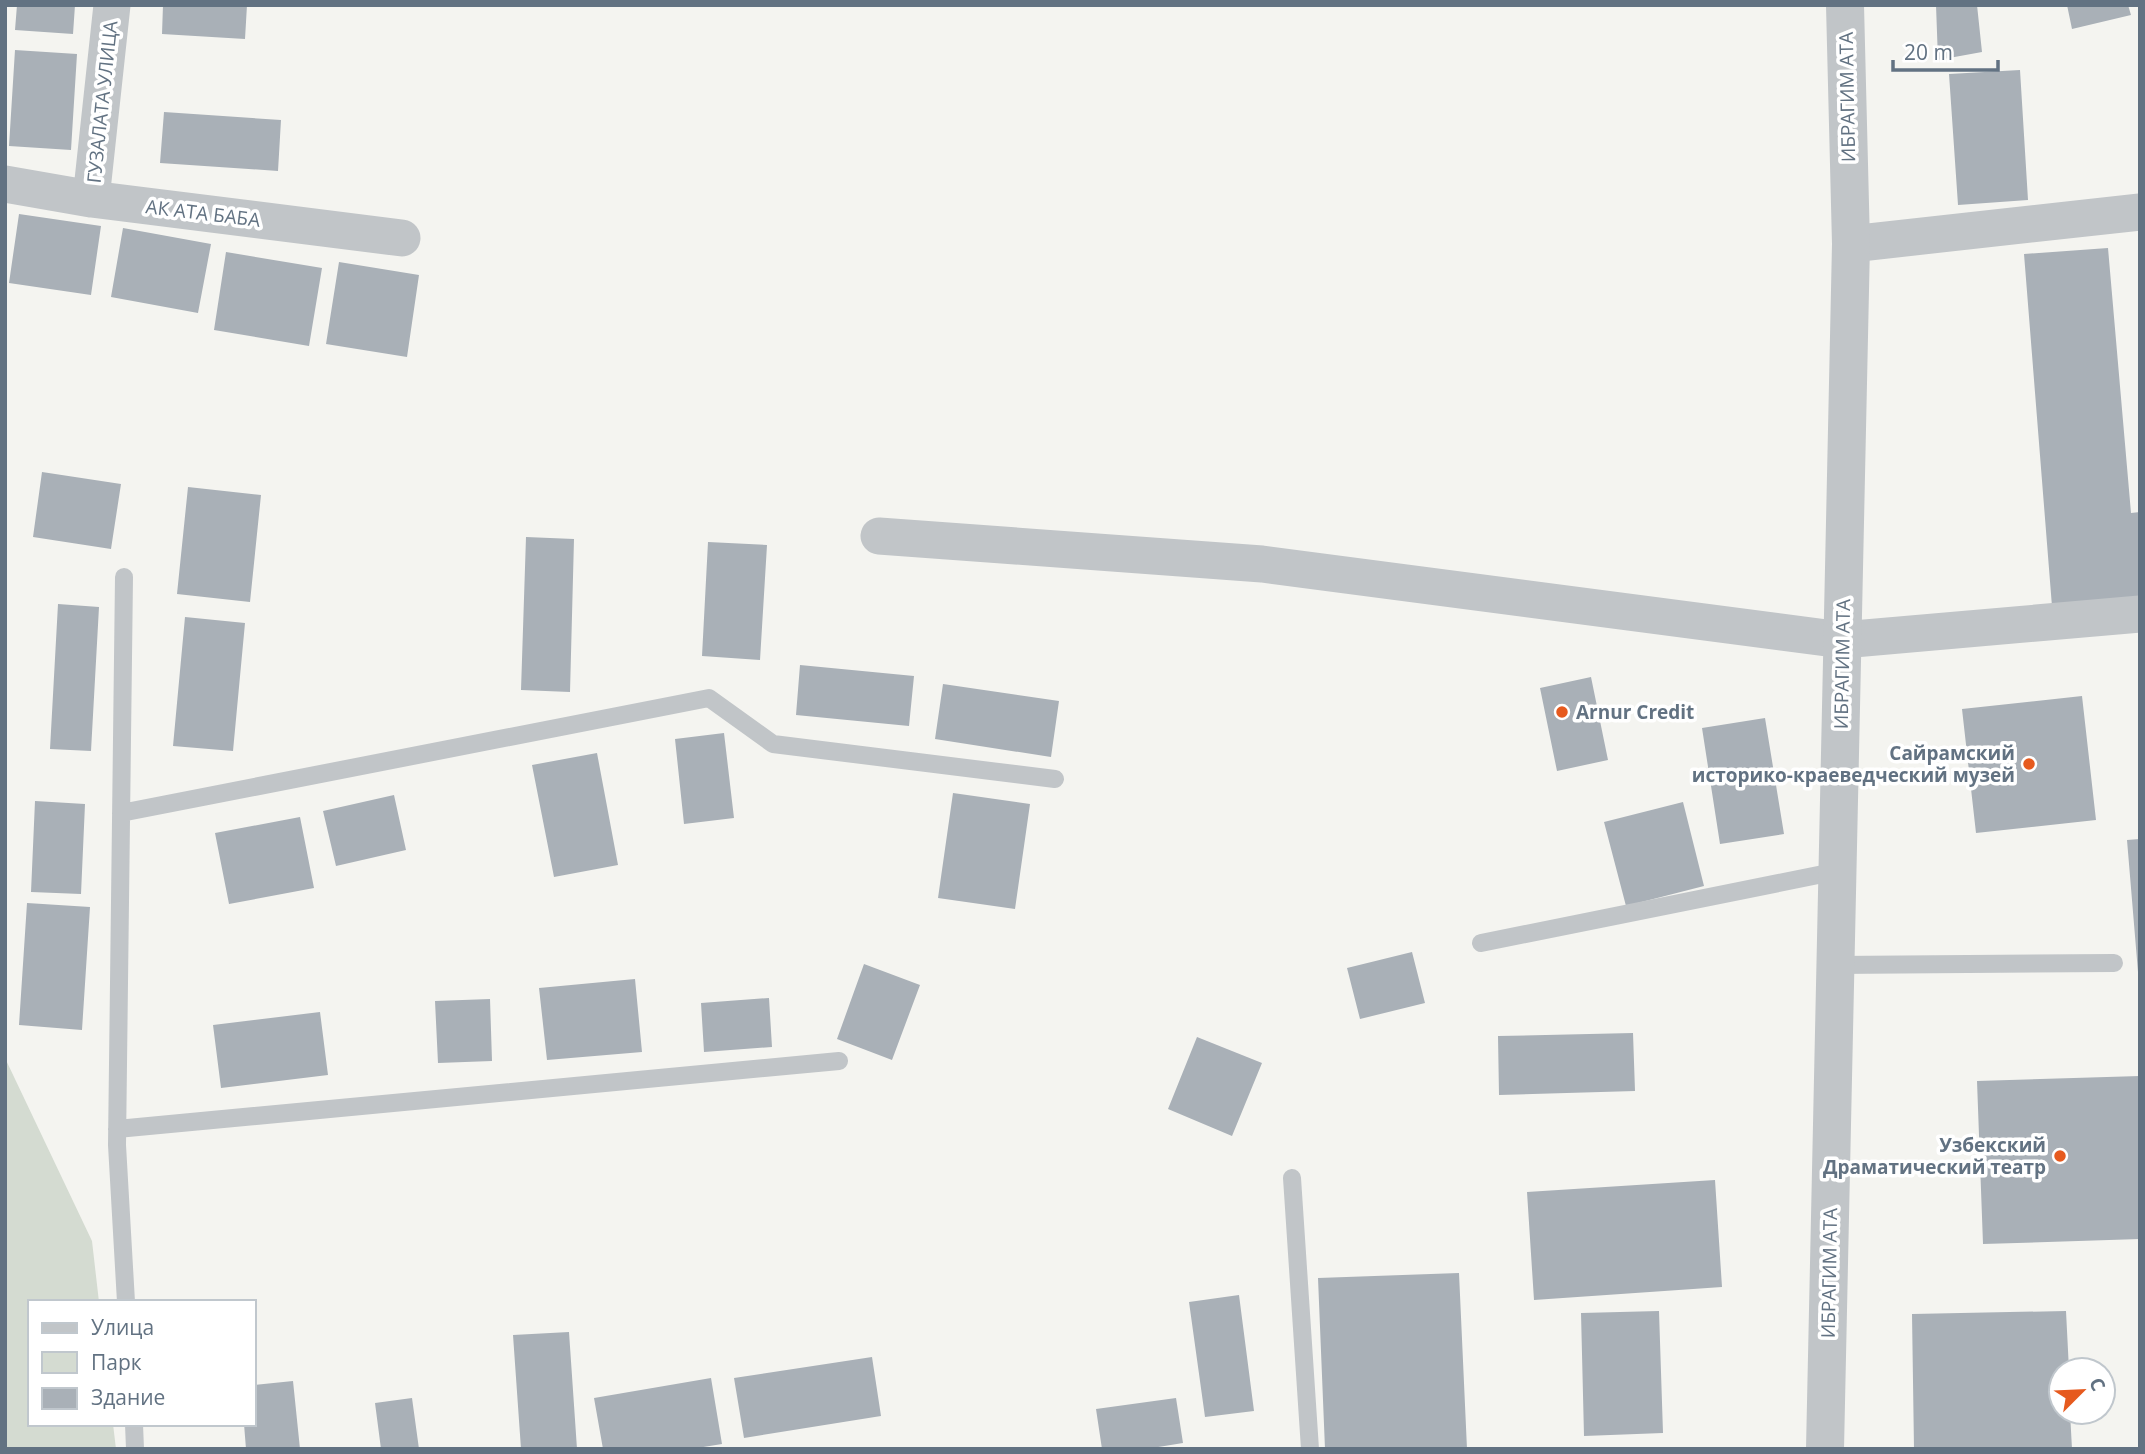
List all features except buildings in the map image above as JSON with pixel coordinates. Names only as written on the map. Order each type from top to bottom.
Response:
[{"type":"street","name":"ГУЗАЛАТА УЛИЦА","points":[[91,199],[112,5]]},
{"type":"street","name":"ИБРАГИМ АТА","points":[[1825,1449],[1851,244],[1845,5]]},
{"type":"street","name":"АК АТА БАБА","points":[[5,184],[91,199],[402,238]]},
{"type":"street","points":[[1851,244],[2140,212]]},
{"type":"street","points":[[878,536],[1262,564],[1842,640],[2140,614]]},
{"type":"lane","points":[[124,577],[117,1129],[126,1300]]},
{"type":"lane","points":[[121,813],[709,698],[773,744],[1055,779]]},
{"type":"lane","points":[[1481,943],[1838,870]]},
{"type":"lane","points":[[1836,965],[2114,963]]},
{"type":"lane","points":[[117,1129],[839,1061]]},
{"type":"lane","points":[[1292,1178],[1310,1449]]},
{"type":"lane","points":[[134,1426],[135,1449]]},
{"type":"green space","points":[[5,1058],[92,1241],[99,1300],[28,1300],[28,1426],[113,1426],[116,1449],[5,1449]]},
{"type":"place","name":"Arnur Credit","points":[[1562,712]]},
{"type":"place","name":"Сайрамский историко-краеведческий музей","points":[[2029,764]]},
{"type":"place","name":"Узбекский Драматический театр","points":[[2060,1156]]}]
